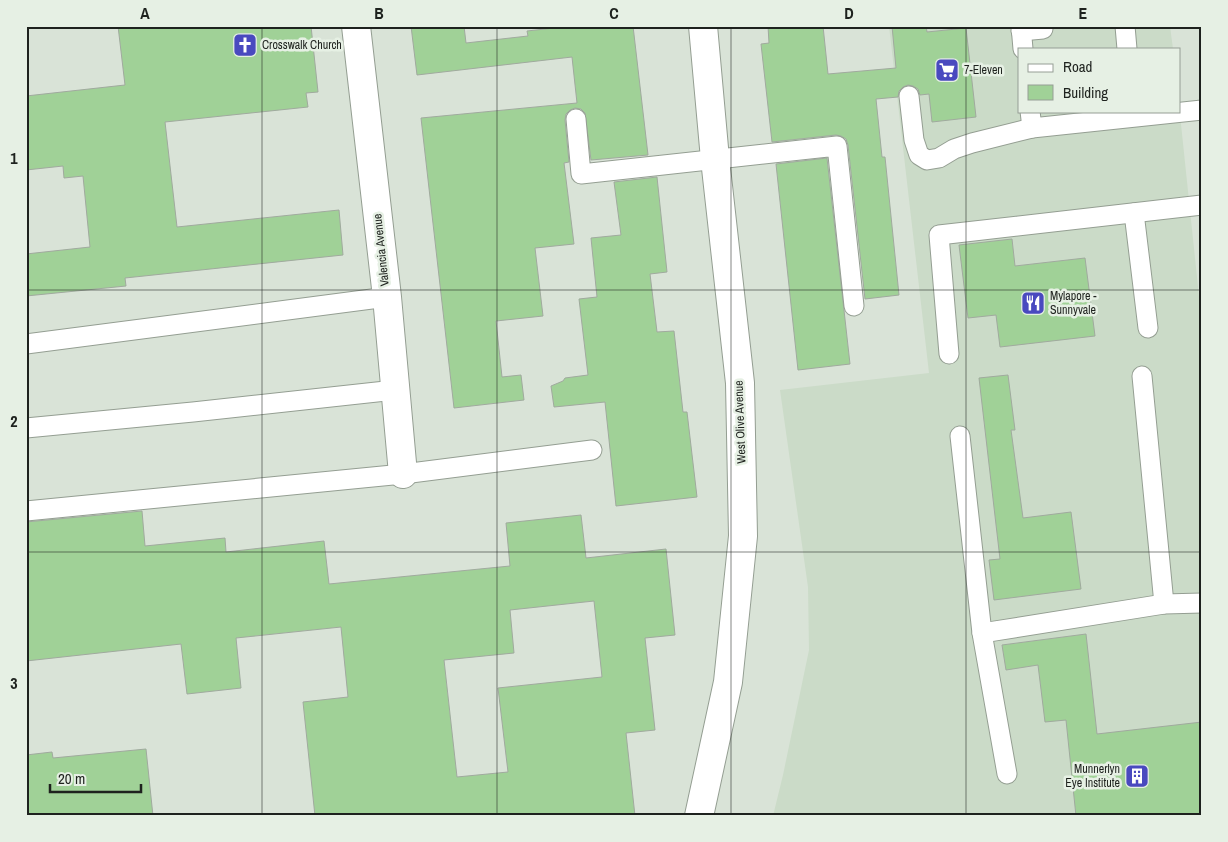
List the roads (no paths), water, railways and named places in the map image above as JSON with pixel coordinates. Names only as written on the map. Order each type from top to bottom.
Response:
[{"type":"street","name":"Valencia Avenue","points":[[356,26],[387,297],[403,474]]},
{"type":"street","name":"West Olive Avenue","points":[[699,816],[728,682],[743,536],[740,383],[702,26]]},
{"type":"lane","points":[[1125,26],[1127,48]]},
{"type":"lane","points":[[1022,36],[1043,29]]},
{"type":"lane","points":[[909,96],[914,140],[919,155],[927,160],[939,158],[954,149],[1031,120],[1167,112]]},
{"type":"lane","points":[[1180,111],[1202,110]]},
{"type":"lane","points":[[576,119],[581,174],[837,146],[854,306]]},
{"type":"lane","points":[[949,354],[939,234],[1202,205]]},
{"type":"lane","points":[[1134,213],[1148,328]]},
{"type":"lane","points":[[26,344],[387,297]]},
{"type":"lane","points":[[1142,376],[1164,604]]},
{"type":"lane","points":[[26,428],[395,390]]},
{"type":"lane","points":[[960,436],[982,633],[1007,774]]},
{"type":"lane","points":[[26,511],[403,474],[592,450]]},
{"type":"lane","points":[[982,633],[1164,604],[1202,603]]},
{"type":"place","name":"Crosswalk Church","points":[[245,45]]},
{"type":"place","name":"7-Eleven","points":[[947,70]]},
{"type":"place","name":"Mylapore - Sunnyvale","points":[[1033,303]]},
{"type":"place","name":"Munnerlyn Eye Institute","points":[[1137,776]]}]
